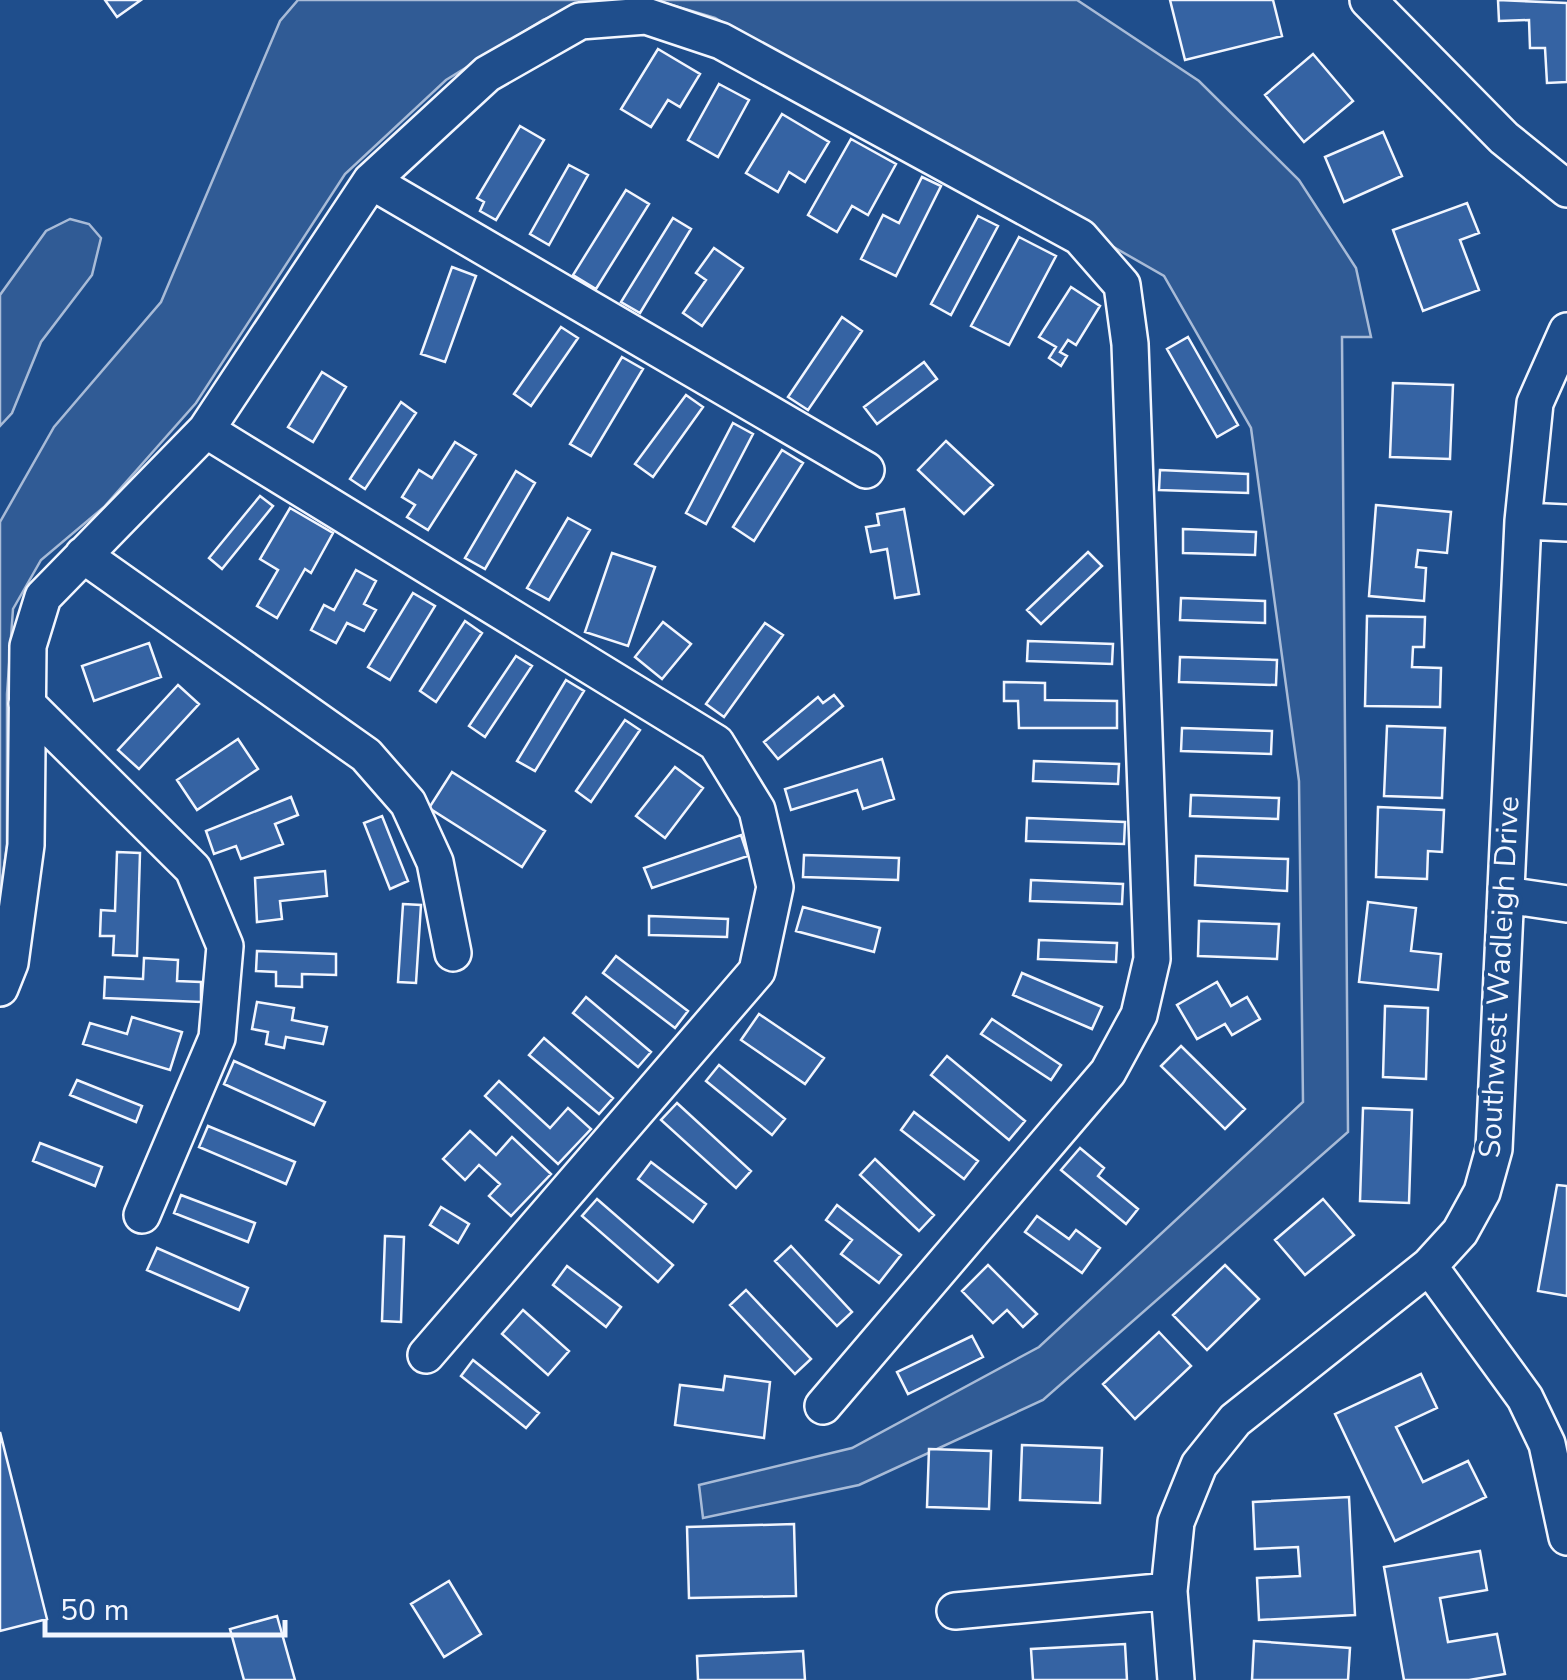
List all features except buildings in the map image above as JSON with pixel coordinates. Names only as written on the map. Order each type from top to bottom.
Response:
[{"type":"street","points":[[1368,0],[1504,138],[1567,189]]},
{"type":"street","points":[[0,988],[10,963],[26,845],[28,646],[44,597],[206,430],[372,181],[487,74],[580,21],[646,16],[721,42],[1080,236],[1122,285],[1130,344],[1152,958],[1139,1015],[1108,1072],[823,1406]]},
{"type":"street","points":[[372,181],[866,470]]},
{"type":"street","name":"Southwest Wadleigh Drive","points":[[1176,1680],[1169,1591],[1176,1522],[1200,1464],[1235,1420],[1429,1266],[1460,1232],[1482,1192],[1494,1150],[1523,522],[1535,403],[1567,331]]},
{"type":"street","points":[[206,430],[716,742],[757,810],[774,887],[757,971],[426,1356]]},
{"type":"street","points":[[1523,522],[1567,523]]},
{"type":"street","points":[[83,555],[366,755],[408,803],[435,862],[452,953]]},
{"type":"street","points":[[27,704],[193,868],[224,946],[217,1038],[142,1215]]},
{"type":"street","points":[[1506,895],[1567,904]]},
{"type":"street","points":[[1429,1266],[1526,1398],[1547,1444],[1567,1537]]},
{"type":"street","points":[[956,1611],[1169,1591]]},
{"type":"shaded area","points":[[298,0],[596,0],[543,20],[446,80],[345,174],[196,403],[104,507],[41,560],[13,609],[7,694],[7,845],[0,895],[0,522],[54,427],[161,302],[280,21]]},
{"type":"shaded area","points":[[655,0],[1077,0],[1199,81],[1299,180],[1356,268],[1371,337],[1342,337],[1348,1132],[1043,1400],[859,1485],[703,1518],[699,1485],[852,1448],[1039,1347],[1303,1102],[1299,781],[1251,428],[1164,276],[715,18]]},
{"type":"shaded area","points":[[70,219],[89,224],[101,238],[92,275],[41,342],[12,413],[0,426],[0,295],[46,231]]}]
